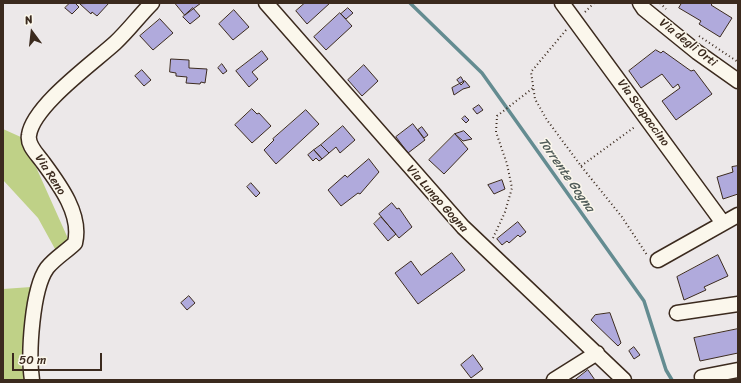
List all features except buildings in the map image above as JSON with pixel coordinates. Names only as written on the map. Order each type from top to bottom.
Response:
[{"type":"street","name":"Via Reno","points":[[32,380],[29,362],[30,346],[40,281],[48,267],[75,243],[77,225],[72,210],[53,176],[31,146],[29,135],[41,113],[53,98],[115,42],[152,3]]},
{"type":"street","name":"Via Lungo Gogna","points":[[266,3],[410,169],[487,251],[624,380]]},
{"type":"street","name":"Via Scapaccino","points":[[562,3],[724,223]]},
{"type":"street","name":"Via degli Orti","points":[[640,3],[644,9],[697,52],[738,81]]},
{"type":"street","points":[[658,260],[738,215]]},
{"type":"street","points":[[677,313],[738,304]]},
{"type":"street","points":[[554,380],[597,353]]},
{"type":"street","points":[[702,377],[738,370]]},
{"type":"path","points":[[660,3],[670,12]]},
{"type":"path","points":[[575,20],[531,72],[535,99],[547,120],[581,166],[622,217],[653,264],[658,260]]},
{"type":"path","points":[[698,35],[738,62]]},
{"type":"path","points":[[487,251],[506,212],[512,188],[507,164],[496,132],[497,116],[533,88]]},
{"type":"path","points":[[581,166],[647,118]]},
{"type":"green space","points":[[3,129],[23,138],[70,243],[60,258],[38,218],[3,180]]},
{"type":"green space","points":[[31,287],[21,364],[25,380],[3,380],[3,289]]},
{"type":"waterway","name":"Torrente Gogna","points":[[410,3],[482,73],[644,301],[666,370],[672,380]]}]
